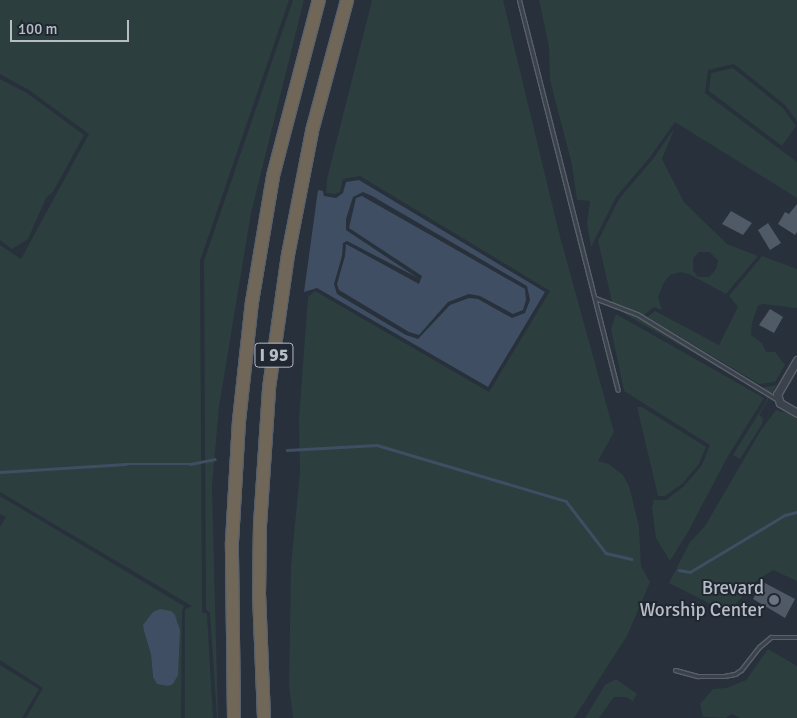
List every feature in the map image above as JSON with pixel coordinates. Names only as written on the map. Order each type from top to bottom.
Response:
[{"type":"highway","name":"I 95","points":[[234,718],[232,542],[239,421],[252,302],[273,176],[319,0]]},
{"type":"highway","name":"I 95","points":[[264,718],[259,594],[260,525],[269,388],[288,255],[312,131],[347,0]]},
{"type":"street","points":[[797,360],[777,394],[778,400],[797,413]]},
{"type":"lane","points":[[519,0],[618,390]]},
{"type":"lane","points":[[595,298],[637,314],[778,400]]},
{"type":"lane","points":[[675,670],[698,676],[735,674],[741,670],[758,647],[771,636],[797,637]]},
{"type":"shaded area","points":[[0,0],[289,0],[200,261],[202,612],[207,614],[213,718],[185,718],[185,609],[192,606],[0,492],[0,245],[21,259],[89,134],[29,90],[0,74]]},
{"type":"shaded area","points":[[293,0],[304,0],[251,213],[219,407],[212,486],[217,718],[210,613],[206,609],[204,261]]},
{"type":"shaded area","points":[[372,0],[503,0],[559,233],[614,432],[598,461],[609,464],[623,475],[629,486],[639,526],[641,566],[650,582],[627,636],[574,718],[293,718],[289,685],[291,565],[300,472],[299,419],[308,297],[315,291],[489,392],[550,291],[360,176],[343,179],[340,192],[335,194],[326,193],[327,179]]},
{"type":"shaded area","points":[[539,0],[797,0],[797,121],[785,105],[734,64],[708,70],[705,93],[797,162],[797,198],[675,122],[650,157],[616,197],[591,247],[587,223],[590,201],[577,200],[572,165],[550,80],[549,47]]},
{"type":"shaded area","points":[[733,68],[783,108],[796,126],[782,146],[709,91],[711,73]]},
{"type":"shaded area","points":[[0,79],[27,93],[84,135],[53,192],[46,198],[28,239],[12,249],[0,240]]},
{"type":"shaded area","points":[[675,127],[662,159],[684,202],[727,244],[758,256],[726,294],[689,274],[680,272],[670,275],[664,282],[658,297],[662,310],[654,307],[643,316],[760,388],[777,385],[759,415],[763,418],[762,424],[740,459],[733,455],[767,400],[767,395],[618,310],[614,310],[598,241],[619,199],[653,159]],"holes":[[[699,252],[709,252],[718,260],[716,269],[709,277],[698,277],[693,270],[693,258]]]},
{"type":"shaded area","points":[[762,256],[797,269],[797,308],[762,304],[758,306],[752,323],[751,335],[762,343],[766,352],[775,352],[785,365],[775,382],[759,384],[647,317],[655,311],[719,345],[738,307],[729,296]]},
{"type":"shaded area","points":[[616,314],[764,398],[728,456],[688,532],[670,561],[656,538],[652,508],[654,500],[666,500],[684,486],[702,465],[710,445],[624,391],[611,329]]},
{"type":"shaded area","points":[[637,407],[642,407],[706,447],[699,464],[682,484],[665,496],[658,496]]},
{"type":"shaded area","points":[[776,410],[787,413],[797,419],[797,581],[773,570],[755,582],[728,613],[669,583],[690,542],[705,526],[761,430]]},
{"type":"shaded area","points":[[0,496],[184,606],[182,612],[181,718],[26,718],[43,688],[0,660],[0,527],[6,517],[0,514]],"holes":[[[178,621],[178,664],[153,677],[151,655],[144,631]]]},
{"type":"shaded area","points":[[768,649],[797,666],[797,718],[740,718],[732,714],[726,718],[703,717],[700,704],[713,689],[726,688],[746,680]]},
{"type":"shaded area","points":[[0,665],[39,689],[22,718],[0,718]]},
{"type":"shaded area","points":[[616,679],[637,694],[633,701],[626,697],[614,697],[599,718],[585,718],[605,685]]},
{"type":"water","points":[[359,180],[545,292],[488,387],[317,288],[304,292],[318,190],[323,191],[324,196],[336,198],[343,193],[346,182]],"holes":[[[363,192],[527,286],[530,300],[525,313],[512,318],[478,299],[469,298],[450,305],[418,339],[406,335],[337,294],[334,284],[342,256],[343,243],[347,241],[418,278],[346,230],[346,219],[353,197]]]},
{"type":"water","points":[[362,196],[525,289],[526,300],[523,310],[513,314],[480,296],[469,294],[448,302],[419,335],[409,332],[339,290],[337,284],[345,256],[346,244],[419,284],[422,276],[349,228],[356,198]]},
{"type":"water","points":[[160,609],[171,611],[175,615],[180,630],[178,675],[173,684],[168,686],[157,684],[153,677],[151,655],[143,625],[153,612]]},
{"type":"building","points":[[797,204],[797,232],[795,235],[778,224],[785,212],[789,214]]},
{"type":"building","points":[[731,211],[752,223],[743,235],[722,224]]},
{"type":"building","points":[[768,223],[781,243],[770,250],[758,230]]},
{"type":"building","points":[[770,309],[783,317],[774,333],[759,325]]},
{"type":"building","points":[[763,582],[795,599],[785,618],[753,599]]},
{"type":"waterway","points":[[287,450],[377,445],[566,501],[606,553],[631,559]]},
{"type":"waterway","points":[[0,472],[126,464],[190,464],[215,459]]},
{"type":"waterway","points":[[679,570],[690,572],[785,515],[797,512]]},
{"type":"place","name":"Brevard Worship Center","points":[[774,600]]}]
